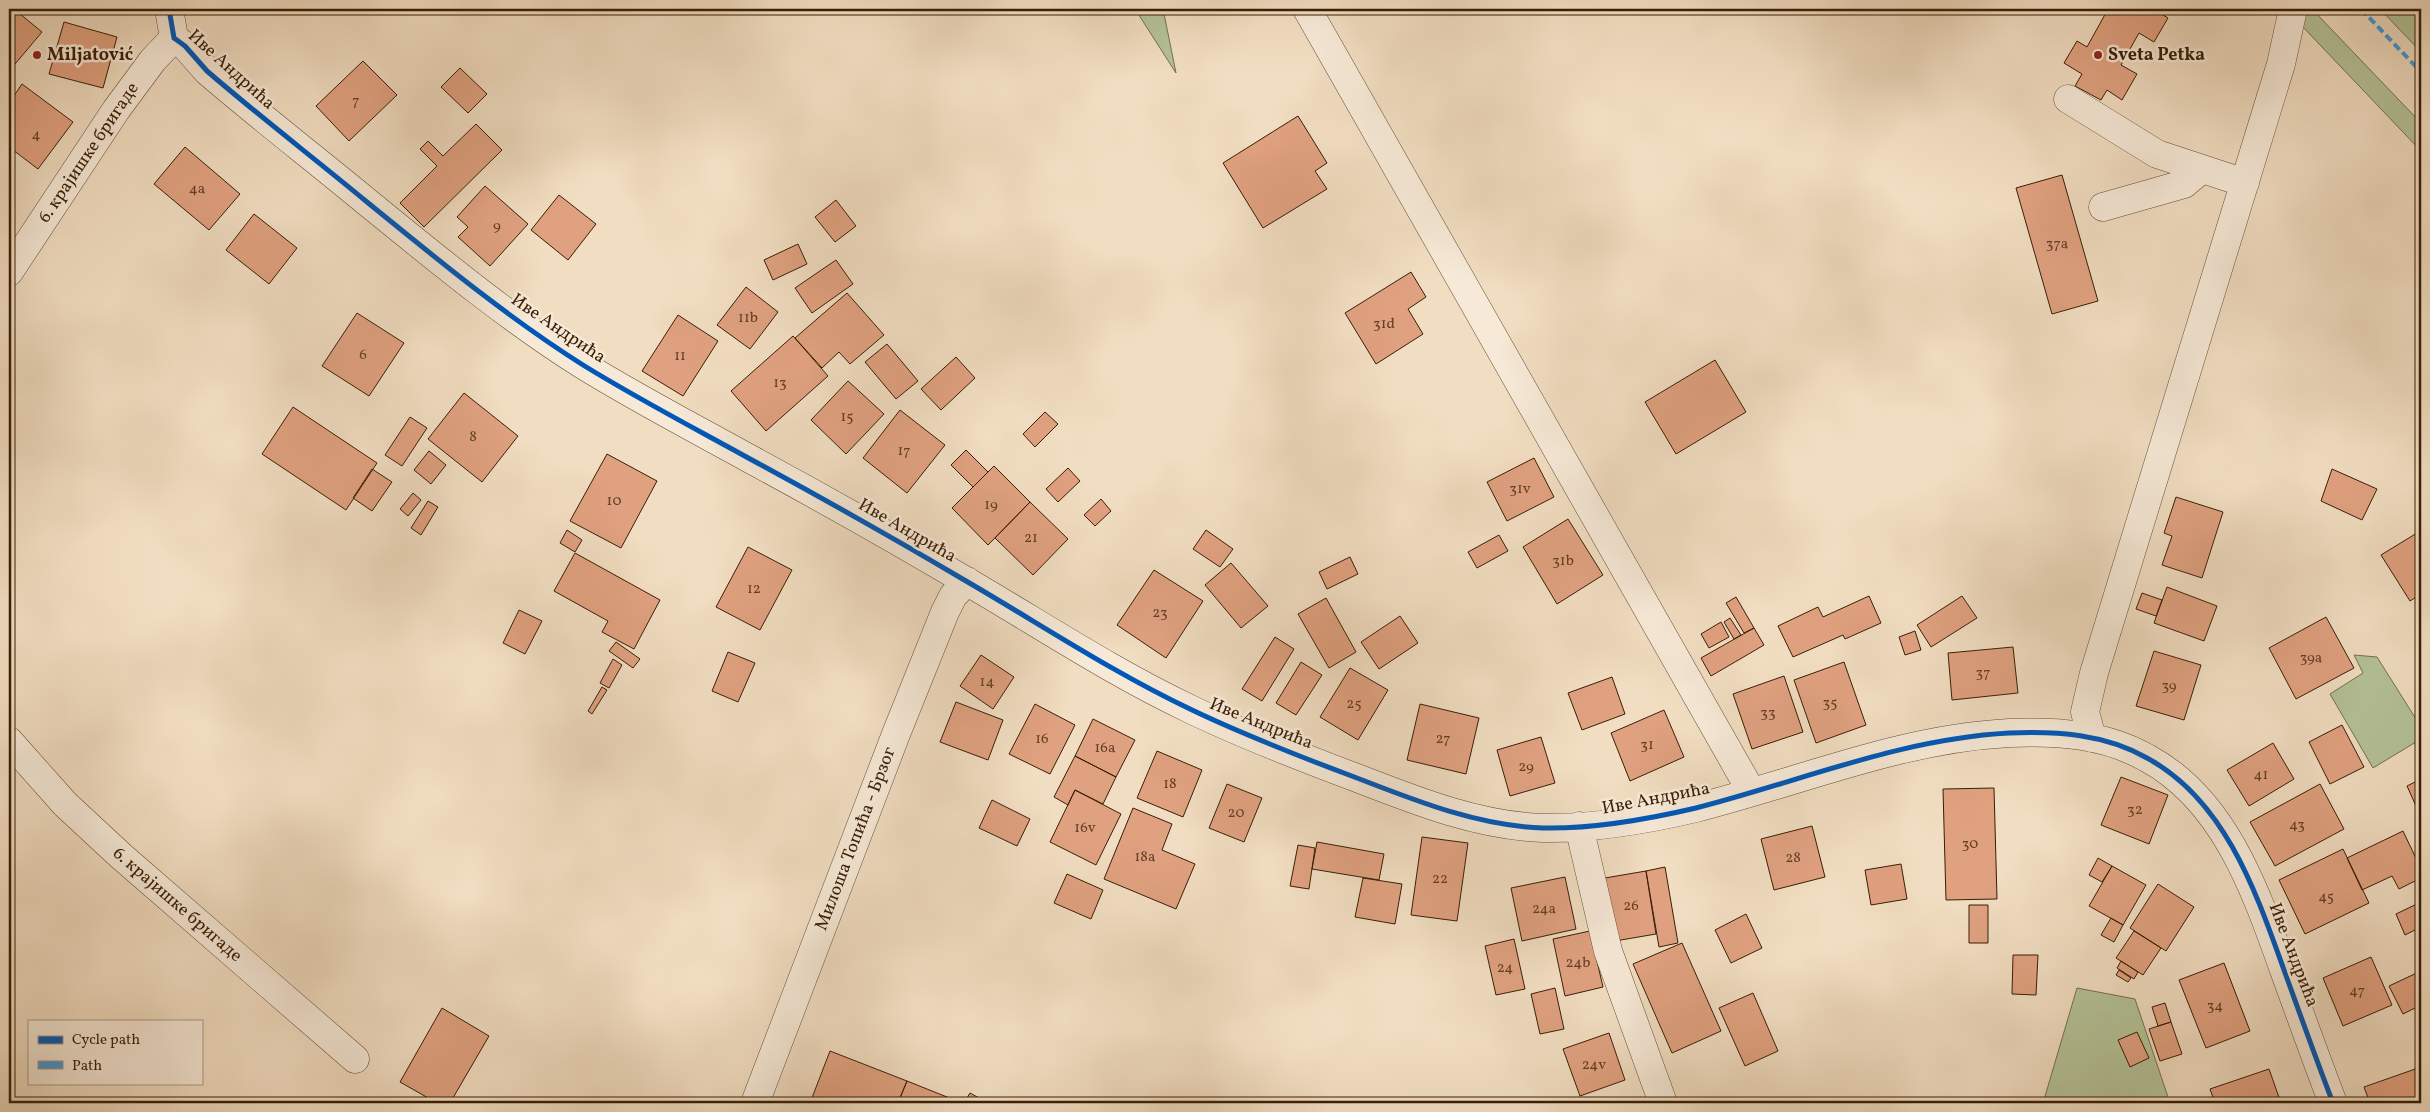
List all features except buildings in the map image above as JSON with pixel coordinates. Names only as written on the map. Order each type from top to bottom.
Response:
[{"type":"street","name":"Иве Андрића","points":[[169,9],[174,38],[185,46],[207,72],[461,279],[584,365],[967,581],[1088,655],[1190,710],[1404,796],[1462,814],[1505,824],[1546,828],[1634,820],[1696,808],[1889,750],[1966,736],[2033,732],[2074,734],[2092,738],[2146,757],[2172,774],[2196,796],[2219,825],[2239,859],[2268,924],[2333,1103]]},
{"type":"street","points":[[1308,9],[1751,791]]},
{"type":"street","points":[[2092,738],[2085,712],[2094,673],[2281,64],[2293,9]]},
{"type":"street","name":"6. крајишке бригаде","points":[[9,272],[116,110],[153,60],[174,38]]},
{"type":"street","points":[[2068,99],[2157,154],[2244,183]]},
{"type":"street","points":[[2103,207],[2184,184],[2202,169]]},
{"type":"street","name":"Милоша Топића - Брзог","points":[[755,1103],[892,743],[945,612],[953,596],[967,581]]},
{"type":"street","name":"6. крајишке бригаде","points":[[9,741],[65,804],[121,856],[354,1059]]},
{"type":"street","points":[[1579,826],[1608,951],[1663,1103]]},
{"type":"green space","points":[[1135,9],[1163,9],[1176,73]]},
{"type":"green space","points":[[2308,9],[2312,9],[2421,123],[2421,151],[2302,26]]},
{"type":"green space","points":[[2380,9],[2421,9],[2421,52]]},
{"type":"green space","points":[[2354,655],[2377,657],[2416,719],[2421,716],[2421,739],[2373,768],[2330,694],[2363,673]]},
{"type":"green space","points":[[2077,988],[2135,999],[2170,1103],[2043,1103]]},
{"type":"marked path","points":[[2361,9],[2421,72]]},
{"type":"cycle path","points":[[169,9],[174,38],[185,46],[207,71],[420,245],[473,287],[555,347],[646,402],[806,489],[994,597],[1104,664],[1161,695],[1252,737],[1379,787],[1448,811],[1495,823],[1561,828],[1620,822],[1696,808],[1890,752],[1968,737],[2009,733],[2063,734],[2098,739],[2131,750],[2147,758],[2174,776],[2197,798],[2217,823],[2234,851],[2262,910],[2333,1103]]},
{"type":"place","name":"Miljatović","points":[[37,55]]},
{"type":"place","name":"Sveta Petka","points":[[2098,55]]}]
